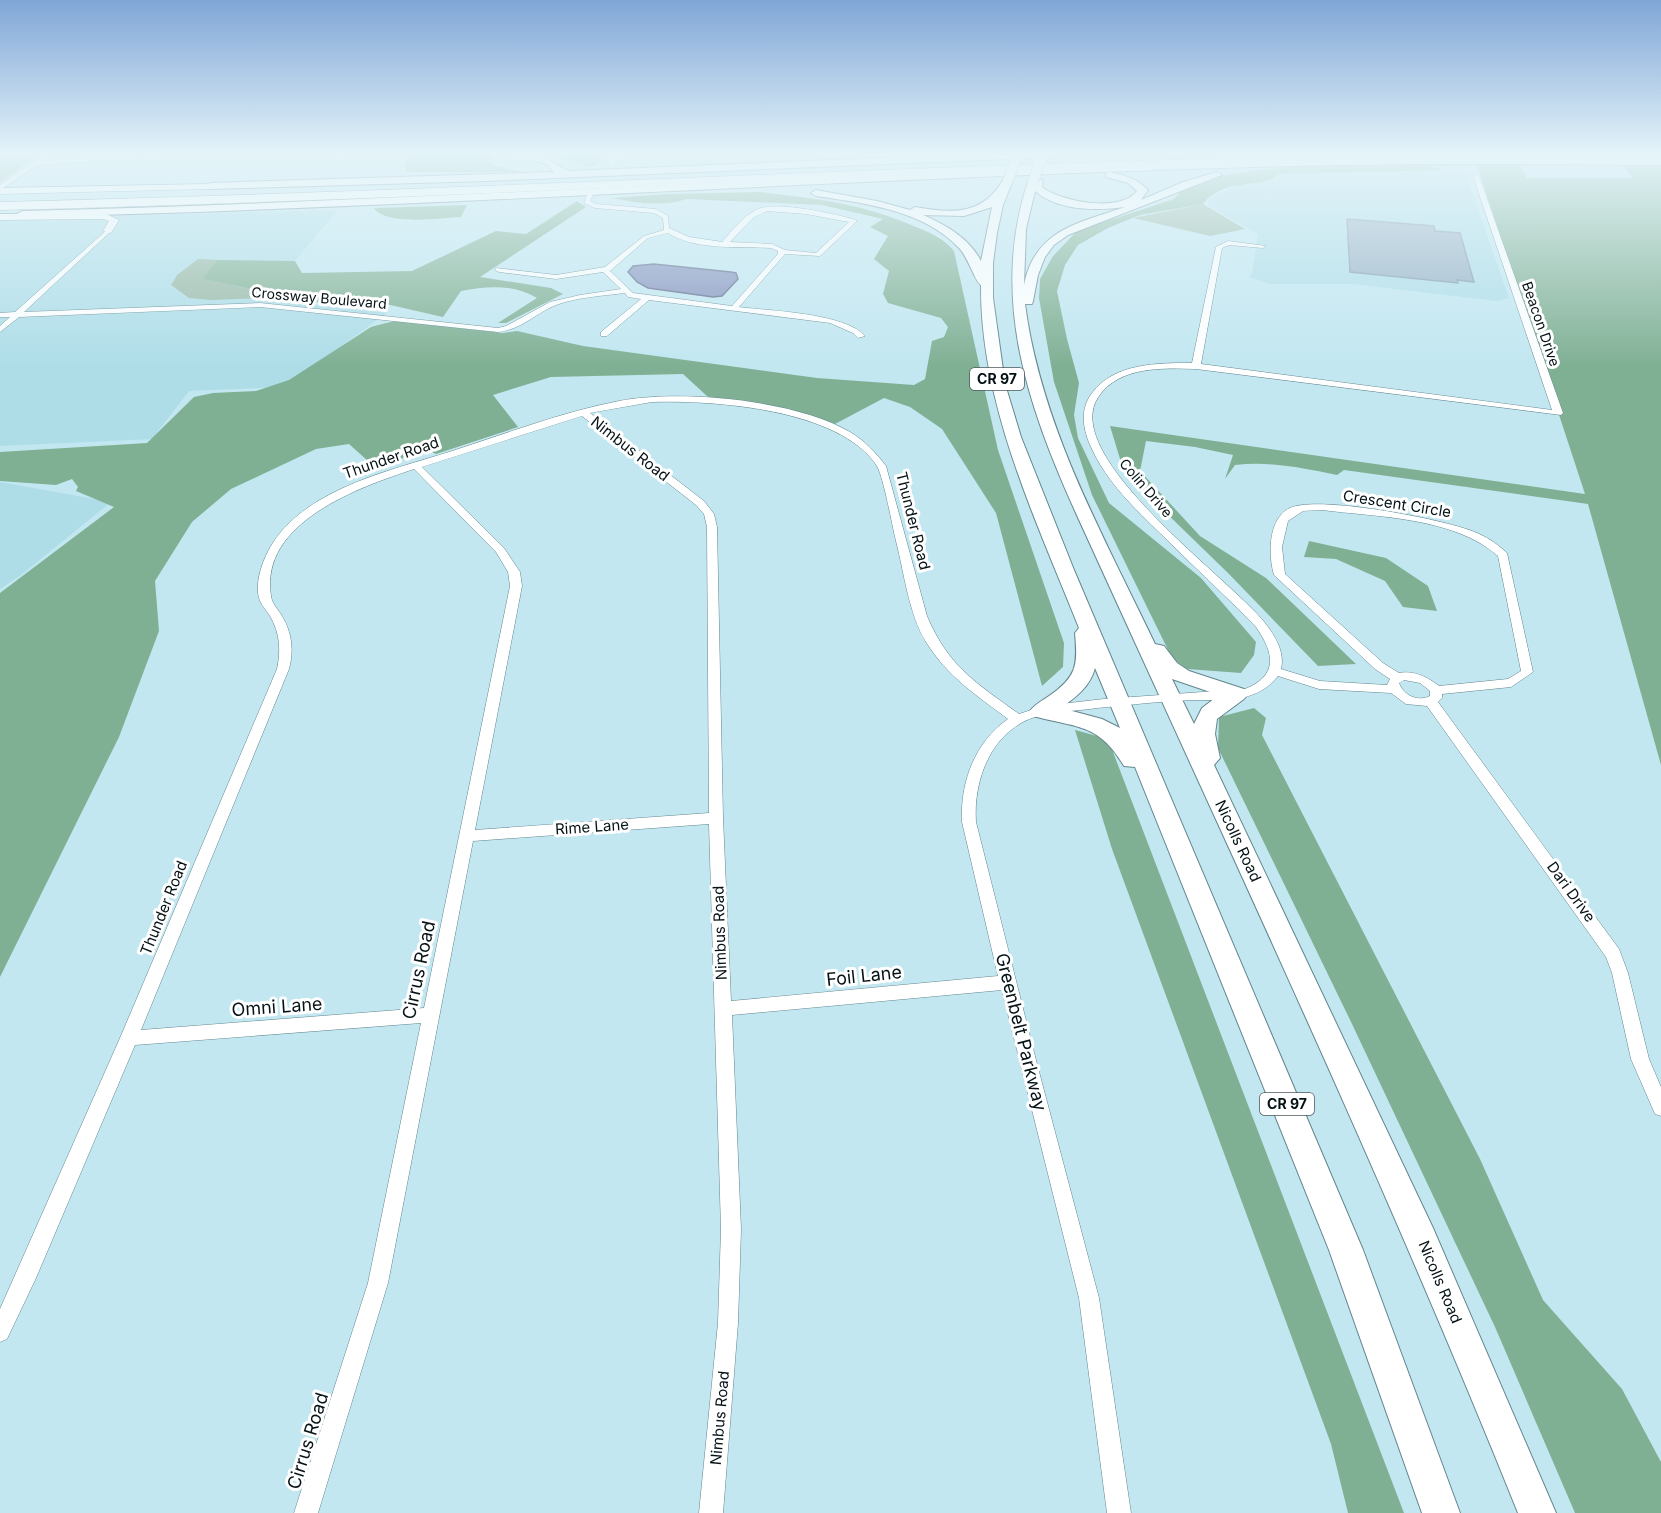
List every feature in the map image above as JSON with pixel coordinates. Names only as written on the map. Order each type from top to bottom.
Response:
[{"type":"highway","points":[[108,231],[119,225]]},
{"type":"highway","points":[[932,225],[945,231],[966,248],[977,265],[987,298]]},
{"type":"highway","name":"CR 97","points":[[993,225],[987,298],[994,361],[1005,410],[1036,498],[1346,1250],[1441,1513]]},
{"type":"highway","name":"Nicolls Road","points":[[1020,225],[1017,249],[1017,300],[1032,376],[1048,428],[1135,623],[1431,1258],[1536,1513]]},
{"type":"highway","points":[[1022,332],[1029,284],[1037,257],[1053,241],[1082,225]]},
{"type":"highway","points":[[1041,711],[1072,690],[1084,674],[1088,656],[1083,611]]},
{"type":"highway","points":[[1135,623],[1170,668],[1189,679],[1237,694]]},
{"type":"highway","points":[[1220,803],[1203,725],[1210,711],[1237,694]]},
{"type":"highway","points":[[1041,711],[1089,722],[1116,736],[1128,749],[1168,818]]},
{"type":"main road","points":[[108,231],[111,225]]},
{"type":"street","points":[[666,225],[666,230],[673,236],[772,246],[782,252],[818,255],[850,225]]},
{"type":"street","points":[[725,243],[744,225]]},
{"type":"street","name":"Beacon Drive","points":[[1493,225],[1558,413]]},
{"type":"street","points":[[0,330],[108,231]]},
{"type":"street","points":[[499,270],[556,277],[607,269],[646,237],[669,231]]},
{"type":"street","points":[[1196,366],[1219,247],[1228,243],[1263,246]]},
{"type":"street","points":[[734,308],[771,269],[782,252]]},
{"type":"street","points":[[607,269],[606,271],[631,295],[832,321],[861,336]]},
{"type":"street","name":"Crossway Boulevard","points":[[0,315],[260,306],[498,330],[522,324],[556,303],[627,291]]},
{"type":"street","points":[[604,334],[648,297]]},
{"type":"street","name":"Colin Drive","points":[[1274,671],[1277,664],[1276,650],[1260,624],[1132,499],[1098,453],[1089,426],[1088,410],[1092,395],[1113,378],[1156,368],[1196,366],[1558,413]]},
{"type":"street","name":"Thunder Road","points":[[0,1332],[29,1271],[129,1038],[283,669],[288,652],[284,634],[266,600],[266,570],[273,552],[288,531],[324,502],[349,489],[416,466],[583,412],[622,403],[650,399],[705,400],[809,417],[832,426],[864,445],[883,468],[921,616],[931,640],[962,679],[1017,719]]},
{"type":"street","name":"Nimbus Road","points":[[583,412],[700,503],[709,514],[712,527],[716,818],[731,1229],[728,1323],[711,1513]]},
{"type":"street","name":"Cirrus Road","points":[[306,1513],[378,1283],[429,1016],[468,836],[514,597],[514,572],[500,550],[416,466]]},
{"type":"street","name":"Crescent Circle","points":[[1396,684],[1280,575],[1277,569],[1277,534],[1282,519],[1291,512],[1305,507],[1322,507],[1442,525],[1471,533],[1498,548],[1503,555],[1527,672],[1511,683],[1434,696]]},
{"type":"street","points":[[1170,698],[1237,694],[1256,688],[1274,671],[1319,685],[1396,684],[1404,676],[1419,678],[1428,682],[1434,696],[1422,703],[1410,701],[1400,695],[1396,684]]},
{"type":"street","name":"Dari Drive","points":[[1434,696],[1613,954],[1620,973],[1640,1059],[1661,1108]]},
{"type":"street","name":"Greenbelt Parkway","points":[[1119,1513],[1089,1298],[1008,982],[967,809],[971,781],[981,758],[994,739],[1017,719],[1041,711],[1120,701],[1170,698]]},
{"type":"street","name":"Rime Lane","points":[[468,836],[716,818]]},
{"type":"street","name":"Foil Lane","points":[[723,1009],[1008,982]]},
{"type":"street","name":"Omni Lane","points":[[129,1038],[429,1016]]},
{"type":"shaded area","points":[[0,225],[326,225],[262,300],[387,313],[284,387],[189,391],[152,439],[0,446]]},
{"type":"shaded area","points":[[1241,225],[1484,225],[1509,298],[1497,301],[1352,284],[1270,284],[1249,277],[1252,274],[1258,234]]},
{"type":"shaded area","points":[[654,264],[731,272],[736,273],[738,279],[722,296],[713,297],[648,288],[637,282],[628,272],[633,266]]},
{"type":"shaded area","points":[[0,482],[111,502],[21,575],[0,589]]},
{"type":"green space","points":[[541,225],[559,225],[480,277],[551,288],[563,294],[506,323],[498,323],[537,298],[519,290],[500,287],[461,291],[443,317],[386,304],[313,302],[203,279],[217,260],[295,261],[302,273],[412,271],[496,231],[526,234]]},
{"type":"green space","points":[[874,225],[909,225],[932,234],[954,251],[998,450],[1064,643],[1063,667],[1042,686],[996,513],[942,429],[910,407],[884,398],[835,424],[817,418],[708,397],[683,374],[551,377],[493,395],[518,427],[436,454],[424,448],[414,448],[411,454],[378,470],[349,444],[316,449],[231,489],[192,522],[155,581],[159,631],[119,737],[0,977],[0,593],[114,507],[76,491],[78,487],[72,479],[56,485],[0,481],[0,452],[147,443],[194,397],[213,393],[256,391],[289,380],[371,327],[395,321],[503,333],[517,331],[583,346],[817,378],[914,385],[925,379],[932,341],[944,337],[948,327],[941,318],[888,303],[883,294],[889,271],[874,259],[888,236],[870,227]]},
{"type":"green space","points":[[1096,225],[1116,225],[1078,245],[1065,265],[1057,291],[1079,383],[1074,415],[1078,438],[1109,503],[1201,578],[1256,642],[1254,655],[1241,673],[1187,669],[1172,658],[1092,495],[1054,382],[1039,298],[1040,279],[1053,256],[1077,231]]},
{"type":"green space","points":[[1161,225],[1238,225],[1245,229],[1210,236]]},
{"type":"green space","points":[[1497,225],[1661,225],[1661,765],[1588,504],[1344,470],[1337,475],[1274,465],[1235,465],[1225,479],[1233,455],[1195,447],[1146,441],[1140,471],[1200,536],[1266,578],[1356,664],[1318,666],[1229,574],[1124,472],[1110,426],[1585,494]]},
{"type":"green space","points":[[198,259],[217,260],[204,279],[288,297],[211,300],[189,298],[171,285],[177,275]]},
{"type":"green space","points":[[1309,541],[1386,558],[1428,586],[1437,611],[1403,607],[1385,581],[1336,559],[1304,557]]},
{"type":"green space","points":[[1254,708],[1266,718],[1262,735],[1480,1159],[1543,1300],[1622,1389],[1661,1462],[1661,1513],[1575,1513],[1495,1327],[1218,748],[1219,717]]},
{"type":"green space","points":[[1075,730],[1108,739],[1404,1513],[1348,1513],[1331,1444],[1112,849]]},
{"type":"building","points":[[1347,225],[1434,226],[1435,231],[1460,233],[1474,282],[1457,280],[1458,283],[1350,272]]}]
